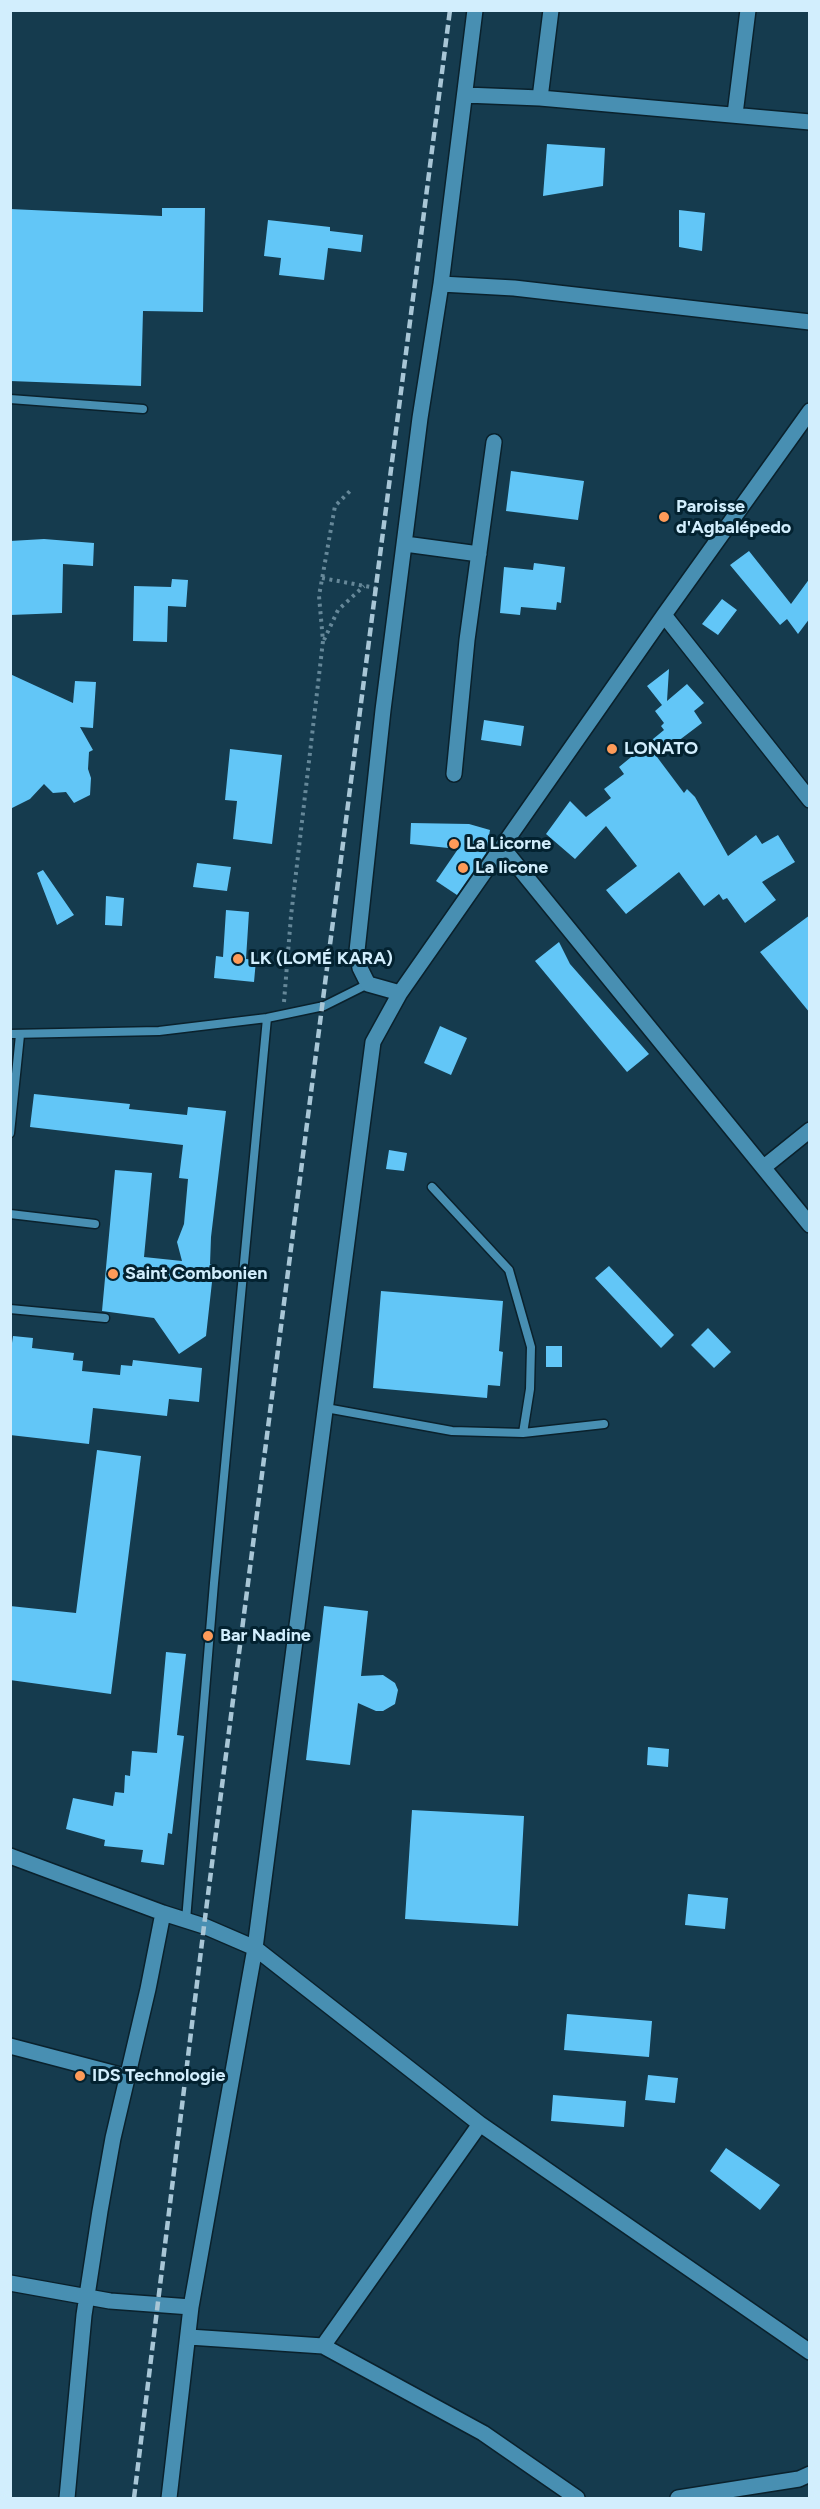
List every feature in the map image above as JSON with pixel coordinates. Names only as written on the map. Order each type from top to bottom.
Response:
[{"type":"street","points":[[400,993],[368,984],[360,968],[357,951],[383,710],[420,418],[441,284],[475,10]]},
{"type":"street","points":[[540,98],[551,10]]},
{"type":"street","points":[[735,114],[748,10]]},
{"type":"street","points":[[465,95],[540,98],[810,122]]},
{"type":"street","points":[[441,284],[514,288],[810,322]]},
{"type":"street","points":[[169,2499],[191,2307],[255,1948],[373,1042],[400,993],[664,615],[810,411]]},
{"type":"street","points":[[454,774],[467,640],[494,442]]},
{"type":"street","points":[[405,544],[479,554]]},
{"type":"street","points":[[664,615],[810,800]]},
{"type":"street","points":[[502,847],[810,1225]]},
{"type":"street","points":[[764,1167],[810,1130]]},
{"type":"street","points":[[10,1856],[186,1920],[255,1948],[480,2124],[810,2352]]},
{"type":"street","points":[[67,2499],[87,2298],[107,2169],[163,1913]]},
{"type":"street","points":[[10,2046],[128,2076]]},
{"type":"street","points":[[323,2346],[480,2124]]},
{"type":"street","points":[[10,2283],[87,2298],[191,2307]]},
{"type":"street","points":[[189,2337],[323,2346],[483,2433],[577,2499]]},
{"type":"street","points":[[678,2499],[799,2479],[810,2474]]},
{"type":"lane","points":[[10,399],[143,409]]},
{"type":"lane","points":[[10,1133],[15,1034],[159,1031],[267,1018],[324,1006],[368,984]]},
{"type":"lane","points":[[186,1920],[214,1583],[267,1018]]},
{"type":"lane","points":[[432,1187],[509,1270],[531,1347],[530,1389],[523,1433]]},
{"type":"lane","points":[[10,1214],[95,1224]]},
{"type":"lane","points":[[10,1309],[105,1318]]},
{"type":"lane","points":[[326,1408],[452,1431],[523,1433],[604,1424]]},
{"type":"path","points":[[283,1015],[291,916],[309,780],[323,641],[319,596],[335,506],[351,490]]},
{"type":"path","points":[[322,578],[364,586],[400,589]]},
{"type":"path","points":[[323,641],[338,610],[364,586]]},
{"type":"building","points":[[547,144],[605,148],[603,186],[543,196]]},
{"type":"building","points":[[162,208],[205,208],[203,312],[143,311],[141,386],[10,381],[10,209],[162,216]]},
{"type":"building","points":[[679,210],[705,213],[702,251],[679,247]]},
{"type":"building","points":[[268,220],[330,227],[330,231],[363,235],[361,252],[328,248],[324,280],[279,275],[281,258],[264,256]]},
{"type":"building","points":[[511,471],[584,481],[578,520],[506,511]]},
{"type":"building","points":[[44,539],[94,543],[93,566],[63,564],[62,613],[10,615],[10,541]]},
{"type":"building","points":[[749,551],[791,604],[810,578],[810,618],[798,634],[787,619],[780,625],[730,565]]},
{"type":"building","points":[[534,563],[565,567],[561,603],[557,602],[556,610],[521,607],[520,615],[500,613],[504,567],[533,570]]},
{"type":"building","points":[[172,579],[188,580],[186,607],[168,606],[167,642],[133,641],[134,586],[171,587]]},
{"type":"building","points":[[722,599],[737,610],[718,635],[702,624]]},
{"type":"building","points":[[669,669],[667,701],[687,684],[704,703],[694,711],[702,723],[657,757],[684,793],[687,789],[695,797],[728,856],[756,835],[762,844],[778,835],[795,862],[762,882],[776,900],[745,923],[727,898],[723,900],[719,894],[704,906],[679,872],[626,914],[606,890],[637,866],[606,826],[575,859],[546,834],[570,801],[586,817],[611,798],[604,789],[624,774],[619,767],[664,730],[661,726],[664,723],[655,711],[662,705],[647,686]]},
{"type":"building","points":[[10,674],[73,703],[75,681],[96,682],[93,728],[80,727],[93,750],[89,752],[90,795],[74,803],[66,792],[53,793],[44,784],[30,799],[10,809]]},
{"type":"building","points":[[484,720],[524,726],[521,746],[481,740]]},
{"type":"building","points":[[230,749],[282,755],[272,844],[233,839],[237,801],[225,800]]},
{"type":"building","points":[[411,823],[469,824],[490,830],[486,853],[457,895],[436,881],[458,849],[410,844]]},
{"type":"building","points":[[197,863],[231,867],[227,891],[193,887]]},
{"type":"building","points":[[43,870],[74,915],[57,925],[37,873]]},
{"type":"building","points":[[106,896],[124,898],[122,926],[105,925]]},
{"type":"building","points":[[226,910],[249,912],[246,959],[256,960],[254,982],[214,978],[216,956],[223,957]]},
{"type":"building","points":[[810,915],[809,960],[810,1013],[760,952]]},
{"type":"building","points":[[559,942],[570,964],[649,1054],[627,1072],[535,961]]},
{"type":"building","points":[[440,1026],[467,1038],[451,1075],[424,1063]]},
{"type":"building","points":[[34,1094],[130,1104],[129,1109],[187,1115],[188,1107],[226,1111],[211,1237],[210,1264],[214,1264],[206,1336],[179,1354],[154,1318],[102,1311],[115,1170],[152,1173],[144,1257],[182,1261],[177,1242],[184,1224],[188,1179],[179,1178],[183,1145],[30,1127]]},
{"type":"building","points":[[389,1150],[407,1153],[404,1171],[386,1169]]},
{"type":"building","points":[[609,1266],[674,1335],[661,1348],[595,1278]]},
{"type":"building","points":[[381,1291],[503,1301],[499,1351],[503,1352],[500,1386],[488,1385],[487,1398],[373,1388]]},
{"type":"building","points":[[708,1328],[731,1352],[714,1368],[691,1345]]},
{"type":"building","points":[[13,1336],[33,1338],[32,1348],[74,1353],[73,1360],[83,1361],[82,1371],[120,1375],[121,1365],[132,1366],[133,1360],[202,1368],[199,1402],[169,1399],[167,1416],[93,1408],[89,1444],[10,1435],[10,1357]]},
{"type":"building","points":[[546,1346],[562,1346],[562,1367],[546,1367]]},
{"type":"building","points":[[97,1450],[141,1456],[111,1694],[10,1680],[10,1606],[76,1613]]},
{"type":"building","points":[[324,1606],[368,1611],[361,1676],[383,1675],[395,1683],[398,1690],[395,1704],[383,1711],[376,1711],[358,1703],[350,1765],[306,1760]]},
{"type":"building","points":[[166,1652],[186,1654],[177,1735],[184,1736],[172,1834],[168,1833],[164,1865],[141,1862],[143,1850],[104,1846],[105,1840],[66,1829],[73,1798],[113,1806],[115,1792],[124,1793],[125,1775],[130,1776],[132,1751],[157,1753]]},
{"type":"building","points":[[648,1747],[669,1749],[668,1767],[647,1765]]},
{"type":"building","points":[[412,1810],[524,1816],[518,1926],[405,1919]]},
{"type":"building","points":[[688,1894],[728,1898],[725,1929],[685,1925]]},
{"type":"building","points":[[567,2014],[652,2021],[649,2057],[564,2050]]},
{"type":"building","points":[[648,2075],[678,2078],[675,2103],[645,2100]]},
{"type":"building","points":[[553,2095],[626,2101],[624,2127],[551,2121]]},
{"type":"building","points":[[726,2148],[780,2185],[760,2210],[710,2171]]},
{"type":"railway","points":[[134,2498],[204,1926],[450,10]]},
{"type":"place","name":"Paroisse d'Agbalépedo","points":[[664,517]]},
{"type":"place","name":"LONATO","points":[[612,749]]},
{"type":"place","name":"La Licorne","points":[[454,844]]},
{"type":"place","name":"La licone","points":[[463,868]]},
{"type":"place","name":"LK (LOMÉ KARA)","points":[[238,959]]},
{"type":"place","name":"Saint Combonien","points":[[113,1274]]},
{"type":"place","name":"Bar Nadine","points":[[208,1636]]},
{"type":"place","name":"IDS Technologie","points":[[80,2076]]}]
